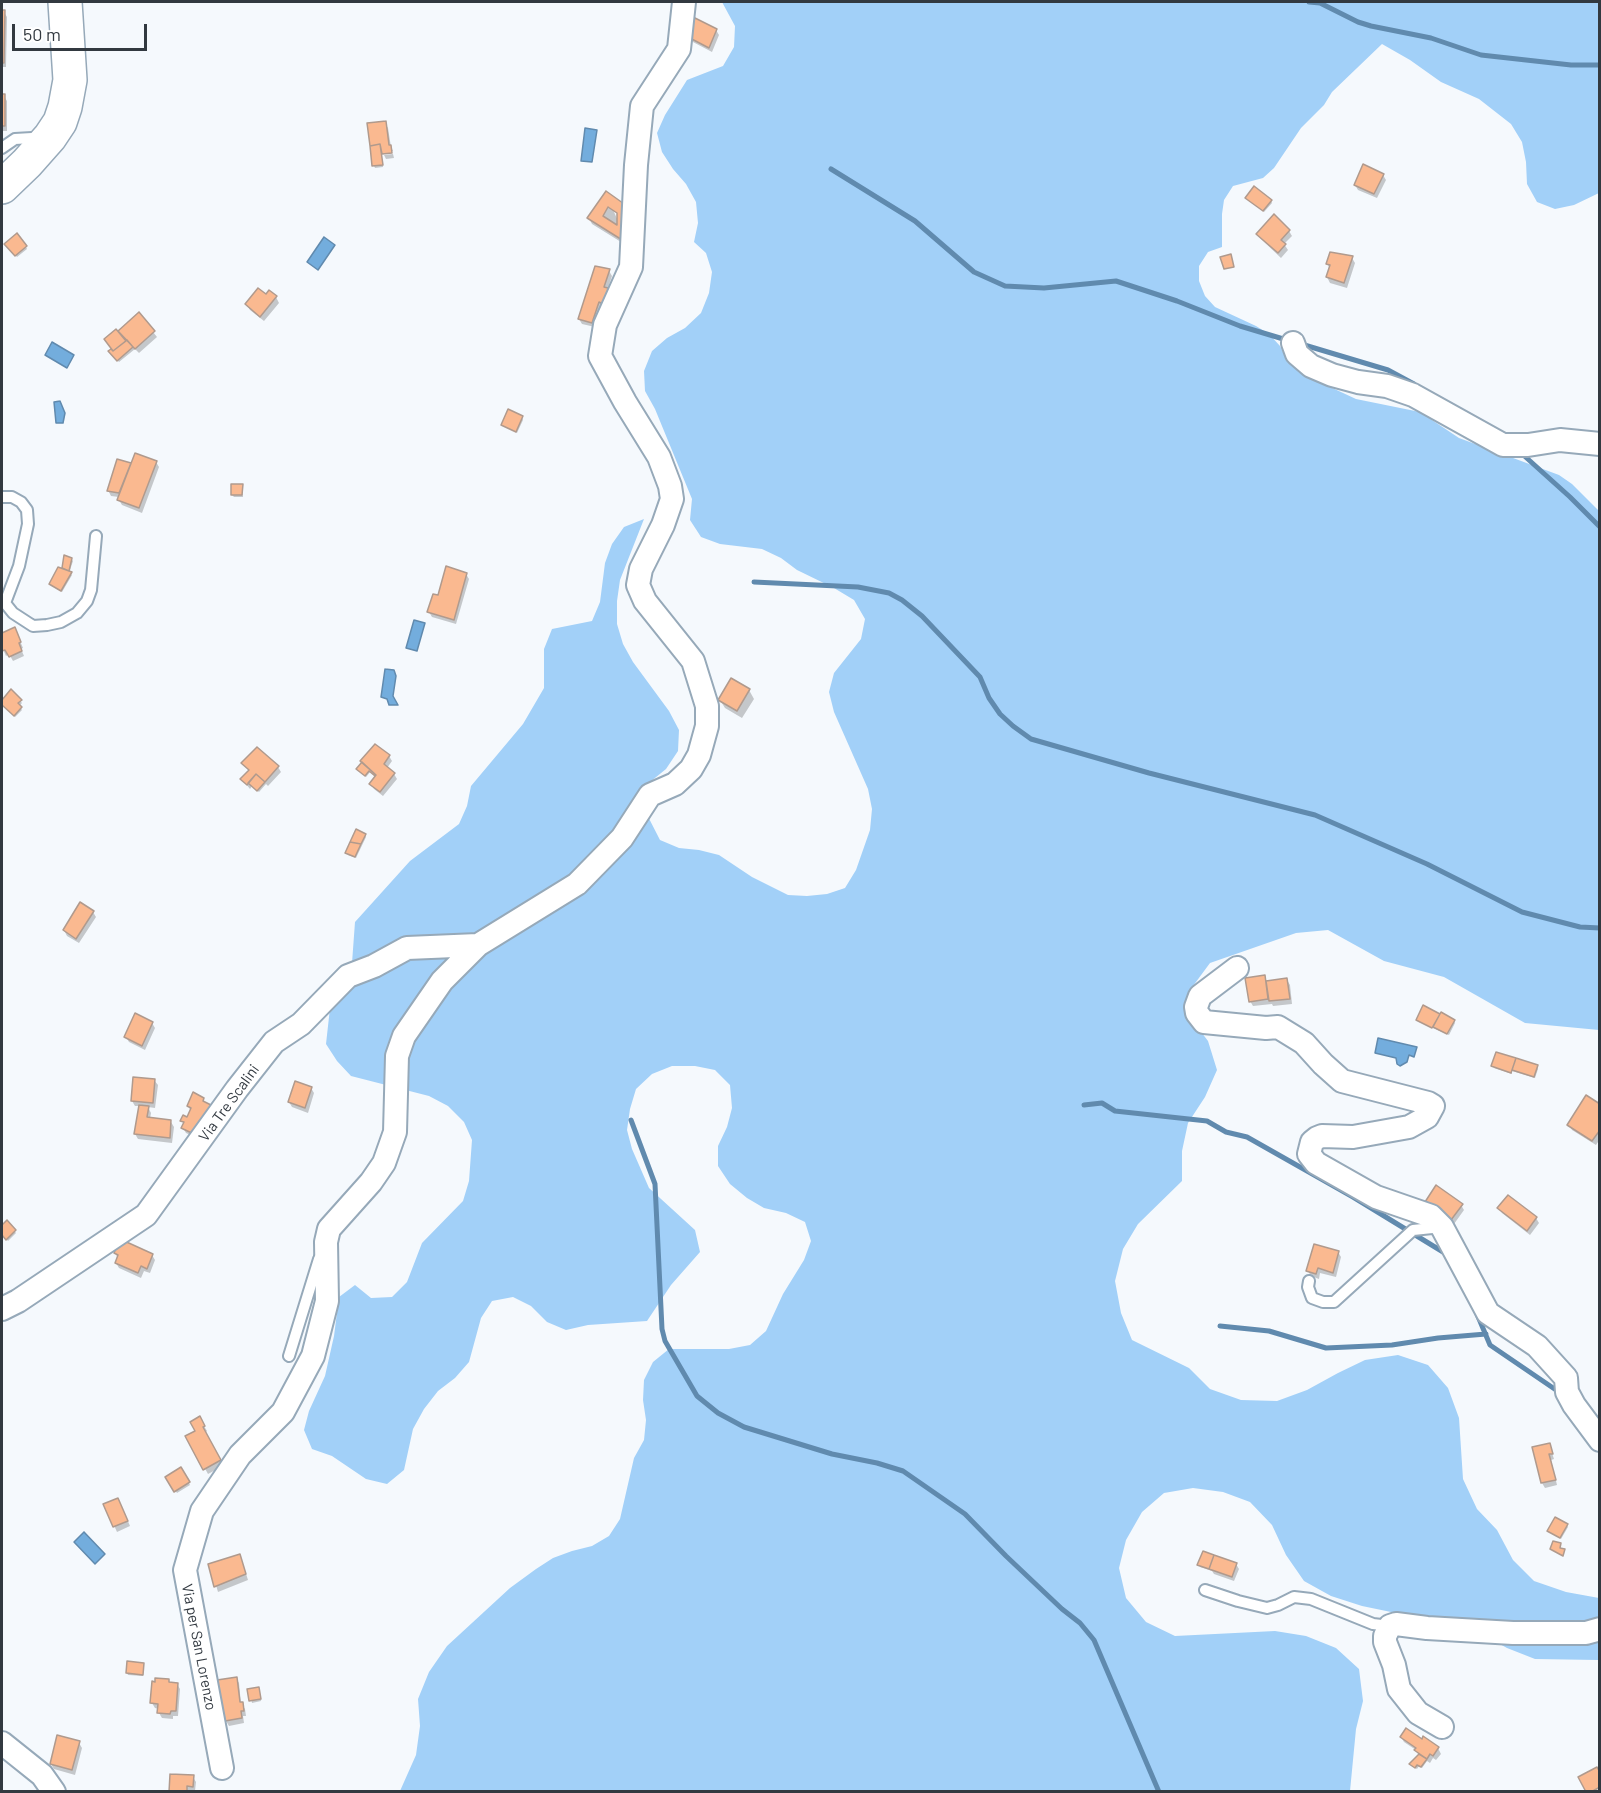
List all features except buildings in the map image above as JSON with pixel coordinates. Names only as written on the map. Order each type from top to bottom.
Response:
[{"type":"main road","points":[[2,187],[27,163],[60,122],[70,80],[65,2]]},
{"type":"street","points":[[326,1242],[329,1229],[371,1182],[384,1162],[394,1132],[397,1056],[404,1036],[442,981],[478,945],[577,884],[622,838],[650,795],[675,784],[691,769],[699,755],[707,726],[707,706],[693,661],[645,602],[638,585],[641,569],[663,525],[672,499],[670,486],[659,457],[600,356],[605,325],[631,267],[636,165],[642,106],[679,49],[684,2]]},
{"type":"street","points":[[1293,343],[1297,354],[1311,366],[1332,375],[1387,386],[1413,395],[1503,445],[1528,445],[1560,440],[1599,444]]},
{"type":"street","name":"Via Tre Scalini","points":[[2,1309],[18,1301],[146,1215],[274,1042],[300,1024],[348,976],[374,966],[407,948],[478,945]]},
{"type":"street","points":[[1237,968],[1200,996],[1196,1007],[1197,1013],[1204,1022],[1266,1028],[1278,1027],[1304,1043],[1342,1081],[1428,1102],[1433,1106],[1427,1117],[1409,1128],[1353,1137],[1322,1136],[1312,1142],[1309,1154],[1316,1163],[1376,1197],[1431,1216],[1442,1227],[1488,1313],[1538,1346],[1566,1378],[1567,1392],[1599,1440]]},
{"type":"street","name":"Via per San Lorenzo","points":[[222,1768],[185,1570],[202,1511],[240,1455],[283,1412],[313,1356],[327,1301],[326,1242]]},
{"type":"street","points":[[1442,1727],[1418,1713],[1399,1689],[1394,1665],[1385,1642],[1390,1626],[1396,1624],[1522,1634],[1586,1633],[1599,1629]]},
{"type":"street","points":[[2,1743],[42,1775],[54,1791]]},
{"type":"lane","points":[[2,148],[15,139],[36,139],[42,145]]},
{"type":"lane","points":[[2,497],[12,497],[21,502],[27,510],[28,524],[19,566],[6,603],[13,613],[33,626],[61,622],[77,613],[87,601],[91,590],[96,536]]},
{"type":"lane","points":[[1309,1281],[1308,1287],[1312,1298],[1323,1302],[1334,1302],[1413,1230],[1442,1227]]},
{"type":"lane","points":[[289,1356],[326,1242]]},
{"type":"lane","points":[[1205,1590],[1267,1608],[1294,1597],[1311,1599],[1373,1624],[1390,1626]]},
{"type":"shaded area","points":[[722,2],[1599,2],[1599,193],[1574,205],[1555,209],[1537,202],[1527,184],[1522,142],[1511,124],[1479,99],[1441,82],[1382,44],[1332,92],[1324,105],[1301,128],[1274,168],[1263,178],[1233,186],[1224,200],[1222,247],[1208,252],[1199,266],[1199,281],[1205,296],[1215,307],[1269,334],[1280,346],[1287,360],[1300,371],[1356,399],[1420,412],[1459,438],[1559,475],[1572,484],[1599,511],[1599,1030],[1525,1023],[1444,977],[1384,961],[1328,930],[1296,933],[1210,963],[1193,986],[1189,1016],[1208,1041],[1217,1070],[1205,1097],[1188,1123],[1182,1151],[1182,1181],[1138,1224],[1123,1249],[1115,1281],[1121,1313],[1132,1340],[1189,1368],[1210,1389],[1241,1400],[1277,1401],[1307,1390],[1365,1360],[1398,1355],[1428,1365],[1448,1388],[1459,1418],[1463,1479],[1477,1509],[1497,1530],[1513,1560],[1534,1581],[1566,1592],[1599,1598],[1598,1660],[1535,1659],[1507,1648],[1480,1633],[1449,1629],[1331,1596],[1304,1581],[1286,1555],[1272,1525],[1250,1502],[1223,1492],[1193,1488],[1164,1493],[1142,1512],[1126,1540],[1119,1568],[1126,1598],[1146,1622],[1175,1636],[1275,1631],[1306,1636],[1336,1648],[1359,1669],[1363,1701],[1356,1729],[1350,1791],[400,1791],[416,1755],[420,1726],[418,1699],[429,1672],[447,1646],[510,1588],[553,1558],[592,1546],[609,1536],[620,1519],[634,1458],[644,1440],[646,1420],[643,1400],[644,1380],[653,1362],[669,1349],[729,1349],[750,1345],[766,1331],[783,1294],[804,1260],[811,1241],[805,1222],[786,1213],[764,1208],[747,1198],[730,1184],[718,1166],[718,1146],[727,1127],[732,1108],[730,1085],[715,1070],[695,1066],[672,1066],[652,1074],[636,1089],[627,1130],[632,1149],[649,1188],[695,1230],[700,1252],[671,1285],[647,1321],[588,1325],[566,1330],[547,1322],[531,1306],[513,1297],[492,1301],[481,1318],[469,1362],[455,1378],[438,1391],[424,1409],[413,1429],[404,1470],[387,1484],[366,1479],[332,1456],[312,1449],[304,1430],[309,1411],[325,1376],[334,1336],[339,1297],[355,1285],[371,1298],[392,1297],[407,1282],[422,1243],[463,1201],[469,1181],[472,1140],[464,1122],[448,1106],[429,1096],[351,1076],[326,1044],[331,999],[352,963],[355,922],[410,861],[459,824],[467,806],[471,786],[523,724],[544,688],[544,649],[552,629],[592,621],[600,602],[605,563],[612,544],[624,527],[644,519],[620,580],[617,624],[623,644],[633,662],[669,711],[679,730],[678,751],[666,769],[650,782],[639,799],[660,840],[679,848],[719,855],[752,877],[788,895],[807,896],[827,894],[845,888],[856,870],[870,830],[872,809],[868,789],[834,712],[829,692],[834,673],[861,639],[865,619],[854,600],[797,570],[781,558],[762,549],[720,544],[701,537],[690,520],[692,499],[655,409],[645,391],[644,371],[652,351],[667,338],[685,328],[701,313],[709,293],[712,272],[706,253],[694,242],[698,223],[696,202],[686,184],[662,152],[657,133],[665,115],[687,80],[723,66],[734,47],[735,26]]},
{"type":"shaded area","points":[[585,128],[597,130],[592,162],[581,161]]},
{"type":"shaded area","points":[[324,237],[335,245],[318,270],[307,262]]},
{"type":"shaded area","points":[[52,342],[74,355],[67,368],[45,355]]},
{"type":"shaded area","points":[[60,401],[65,413],[63,423],[56,423],[54,402]]},
{"type":"shaded area","points":[[414,620],[425,623],[417,651],[406,648]]},
{"type":"shaded area","points":[[385,669],[394,670],[396,676],[393,696],[398,705],[389,705],[387,699],[381,697]]},
{"type":"shaded area","points":[[1378,1038],[1417,1047],[1414,1057],[1409,1055],[1407,1062],[1400,1066],[1396,1058],[1375,1053]]},
{"type":"shaded area","points":[[84,1532],[105,1554],[95,1564],[74,1542]]},
{"type":"waterway","points":[[1309,2],[1320,3],[1358,22],[1431,38],[1481,55],[1571,65],[1600,65]]},
{"type":"waterway","points":[[831,169],[915,221],[974,272],[1005,286],[1044,288],[1116,281],[1177,301],[1240,326],[1290,341]]},
{"type":"waterway","points":[[1301,344],[1388,370],[1414,384]]},
{"type":"waterway","points":[[1520,452],[1600,527]]},
{"type":"waterway","points":[[754,582],[858,587],[889,593],[922,616],[980,677],[989,698],[1000,714],[1031,739],[1149,773],[1315,815],[1427,864],[1522,912],[1580,927],[1600,928]]},
{"type":"waterway","points":[[1084,1105],[1102,1103],[1115,1111],[1207,1121],[1226,1132],[1247,1137],[1353,1197],[1448,1255]]},
{"type":"waterway","points":[[631,1120],[655,1184],[662,1329],[665,1341],[697,1396],[718,1413],[744,1427],[832,1454],[903,1471],[965,1514],[1006,1556],[1080,1623],[1094,1640],[1159,1792]]},
{"type":"waterway","points":[[1477,1314],[1490,1345],[1559,1392]]},
{"type":"waterway","points":[[1220,1326],[1269,1331],[1326,1348],[1392,1345],[1486,1334]]}]
